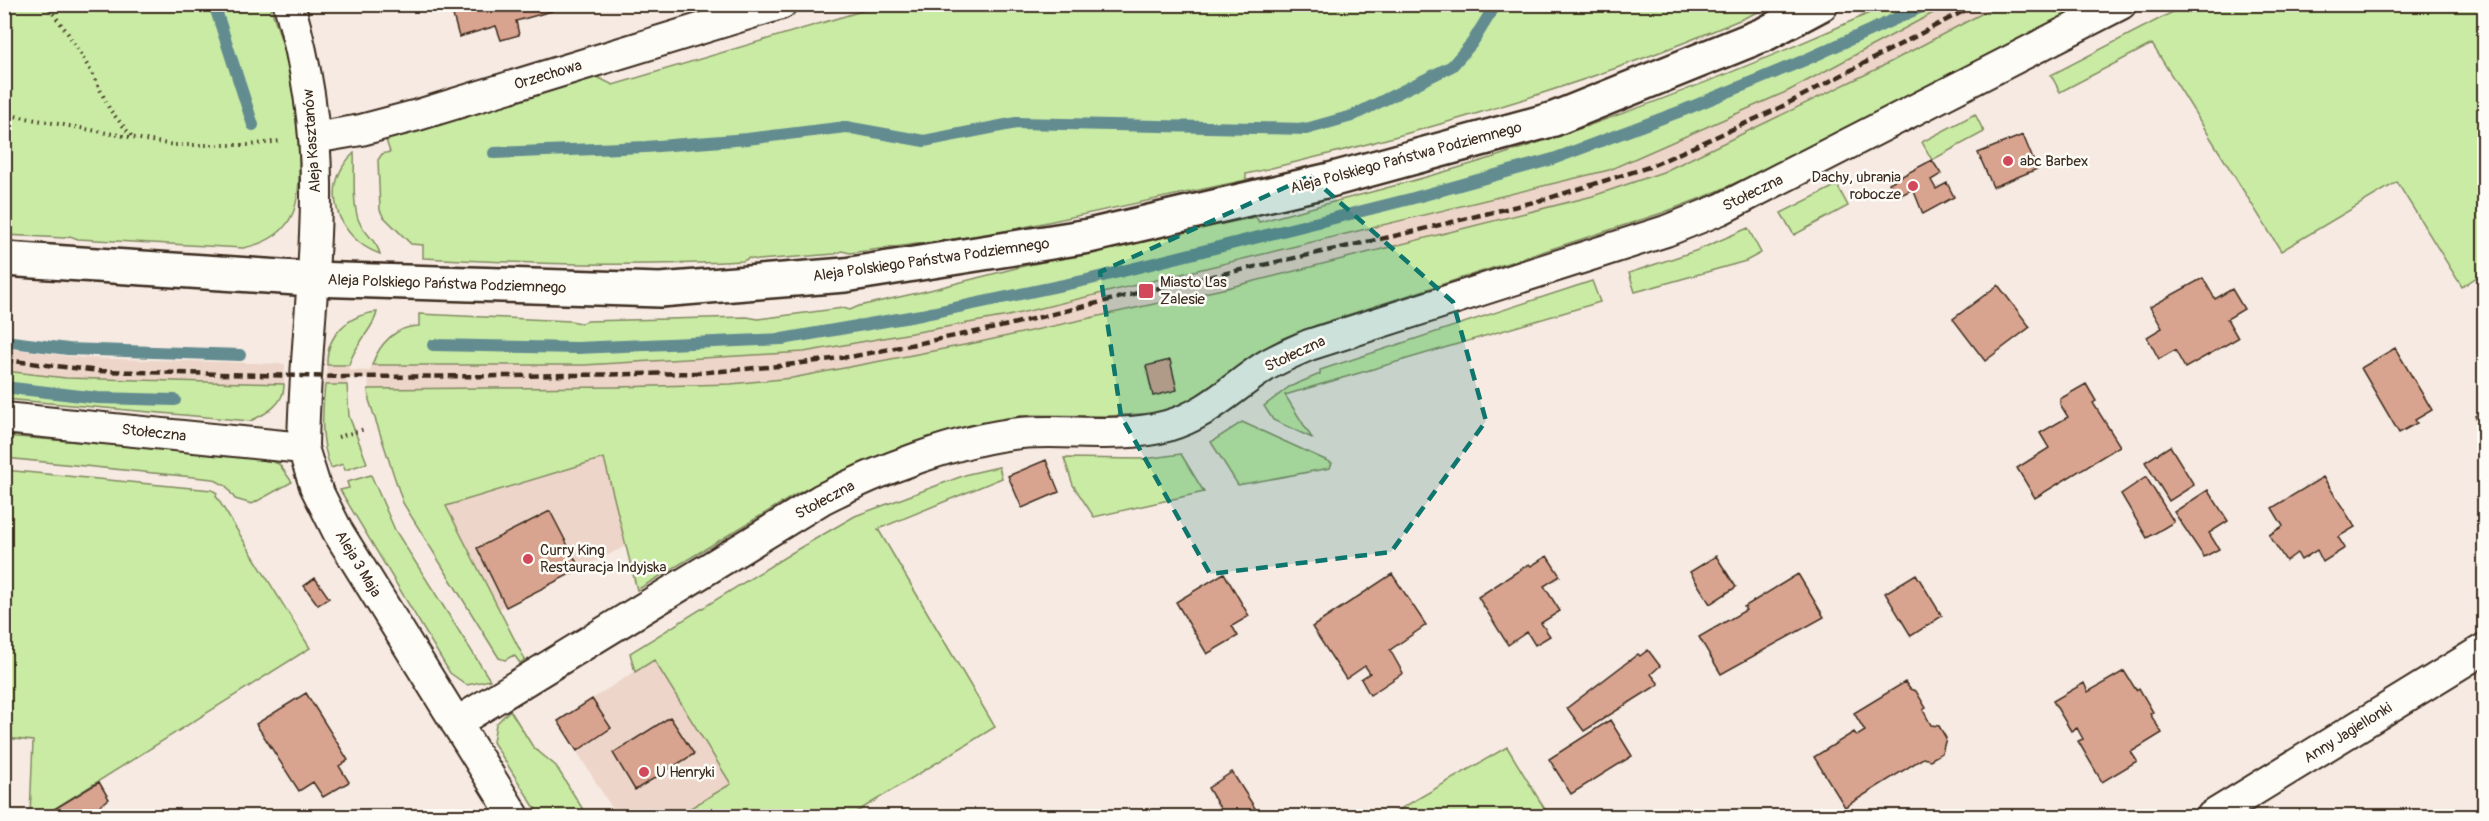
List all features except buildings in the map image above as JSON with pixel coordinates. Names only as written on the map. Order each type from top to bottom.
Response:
[{"type":"street","name":"Aleja Kasztanów","points":[[289,4],[304,59],[314,138],[316,184],[312,279]]},
{"type":"street","name":"Orzechowa","points":[[314,138],[360,130],[418,115],[781,4]]},
{"type":"street","name":"Aleja Polskiego Państwa Podziemnego","points":[[4,259],[312,279],[660,290],[845,274],[1089,236],[1330,180],[1554,119],[1765,34],[1821,4]]},
{"type":"street","name":"Stołeczna","points":[[456,723],[822,499],[847,486],[947,448],[987,438],[1054,431],[1149,431],[1196,416],[1265,366],[1309,345],[1666,231],[1720,209],[2121,4]]},
{"type":"street","name":"Aleja 3 Maja","points":[[312,279],[303,448],[315,486],[338,532],[514,816]]},
{"type":"street","name":"Stołeczna","points":[[4,418],[303,448]]},
{"type":"street","name":"Anny Jagiellonki","points":[[2212,816],[2484,649]]},
{"type":"path","points":[[46,4],[67,32],[111,110],[134,139]]},
{"type":"path","points":[[4,114],[173,145],[250,145],[314,138]]},
{"type":"highlighted area","points":[[1310,176],[1453,302],[1486,421],[1391,552],[1210,574],[1121,416],[1100,272]]},
{"type":"shaded area","points":[[1948,5],[1998,5],[1879,68],[1663,172],[1593,196],[1227,288],[980,342],[792,378],[731,384],[617,387],[368,389],[369,379],[347,378],[347,385],[325,385],[327,365],[349,365],[349,370],[370,371],[372,365],[584,365],[804,352],[1008,316],[1339,235],[1788,91]]},
{"type":"shaded area","points":[[5,348],[83,358],[285,364],[284,384],[66,378],[5,371]]},
{"type":"shaded area","points":[[604,458],[626,546],[499,609],[446,506]]},
{"type":"shaded area","points":[[654,659],[731,784],[677,816],[617,816],[558,721]]},
{"type":"green space","points":[[5,4],[270,5],[289,69],[298,134],[297,198],[293,213],[284,227],[266,241],[243,248],[78,239],[70,236],[64,238],[5,235]]},
{"type":"green space","points":[[882,5],[1774,5],[1645,58],[1580,81],[1447,122],[1381,141],[1246,174],[1246,180],[991,234],[850,253],[842,251],[835,254],[758,260],[749,258],[743,261],[623,264],[504,262],[423,258],[423,245],[411,244],[383,216],[380,210],[378,160],[382,154],[390,152],[386,140],[597,77],[613,85]]},
{"type":"green space","points":[[1887,5],[1948,5],[1788,91],[1609,170],[1008,316],[804,352],[584,365],[372,365],[384,343],[396,333],[419,326],[419,314],[581,323],[747,317],[758,319],[843,308],[850,310],[1024,266],[1256,217],[1259,222],[1452,170],[1563,134],[1750,65]]},
{"type":"green space","points":[[1998,5],[2084,5],[1768,168],[1709,195],[1662,213],[1317,325],[1281,339],[1186,403],[1158,413],[1109,416],[1023,415],[944,433],[830,477],[795,495],[637,590],[604,458],[446,506],[525,660],[520,663],[514,655],[505,660],[499,658],[403,503],[369,400],[368,389],[617,387],[731,384],[792,378],[980,342],[1227,288],[1593,196],[1663,172],[1879,68]]},
{"type":"green space","points":[[2186,5],[2484,5],[2484,272],[2462,287],[2397,182],[2281,251],[2152,44],[2060,92],[2051,75]]},
{"type":"green space","points":[[1975,114],[1984,132],[1932,160],[1922,142]]},
{"type":"green space","points":[[354,153],[354,195],[358,219],[380,254],[365,247],[353,237],[343,224],[337,210],[335,196],[337,181],[343,166]]},
{"type":"green space","points":[[1837,185],[1848,206],[1794,235],[1781,213]]},
{"type":"green space","points":[[1748,228],[1761,253],[1746,261],[1635,292],[1629,273],[1698,250]]},
{"type":"green space","points":[[1592,281],[1600,302],[1285,395],[1312,438],[1273,420],[1264,406],[1289,387],[1320,374],[1320,370]]},
{"type":"green space","points":[[377,312],[349,365],[327,365],[330,344],[341,328],[357,317]]},
{"type":"green space","points":[[5,371],[66,378],[284,384],[278,403],[250,421],[5,399]]},
{"type":"green space","points":[[325,385],[347,385],[349,416],[367,463],[345,470],[343,464],[331,468],[323,438]]},
{"type":"green space","points":[[1242,422],[1332,463],[1330,468],[1238,485],[1211,442]]},
{"type":"green space","points":[[4,436],[256,456],[279,464],[292,482],[252,504],[235,499],[226,486],[213,479],[5,458]]},
{"type":"green space","points":[[1181,454],[1204,492],[1094,517],[1073,485],[1064,458],[1144,459]]},
{"type":"green space","points":[[999,467],[1002,478],[878,529],[995,727],[850,816],[677,816],[731,784],[654,660],[635,672],[630,653],[855,516],[968,474]]},
{"type":"green space","points":[[4,470],[212,490],[217,493],[216,496],[310,648],[43,816],[30,816],[33,741],[5,738]]},
{"type":"green space","points":[[371,475],[395,530],[490,680],[467,685],[450,673],[340,490],[349,488],[347,482]]},
{"type":"green space","points":[[510,710],[533,747],[556,766],[587,816],[540,816],[493,742],[496,724]]},
{"type":"green space","points":[[1507,747],[1549,816],[1388,816]]},
{"type":"waterway","points":[[214,4],[253,125]]},
{"type":"waterway","points":[[494,153],[646,147],[747,139],[846,127],[924,141],[1016,123],[1306,129],[1352,116],[1452,66],[1472,43],[1496,4]]},
{"type":"waterway","points":[[433,345],[577,348],[782,339],[921,315],[1087,280],[1410,199],[1553,159],[1684,110],[1805,60],[1928,4]]},
{"type":"waterway","points":[[4,341],[68,349],[240,355]]},
{"type":"waterway","points":[[4,387],[98,398],[175,400]]},
{"type":"railway","points":[[4,360],[99,371],[344,377],[698,373],[855,356],[1000,327],[1146,291],[1403,234],[1546,199],[1649,167],[1777,109],[1977,4]]},
{"type":"place","name":"abc Barbex","points":[[2008,161]]},
{"type":"place","name":"Dachy, ubrania robocze","points":[[1913,186]]},
{"type":"place","name":"Miasto Las Zalesie","points":[[1146,291]]},
{"type":"place","name":"Curry King Restauracja Indyjska","points":[[528,559]]},
{"type":"place","name":"U Henryki","points":[[644,772]]}]
